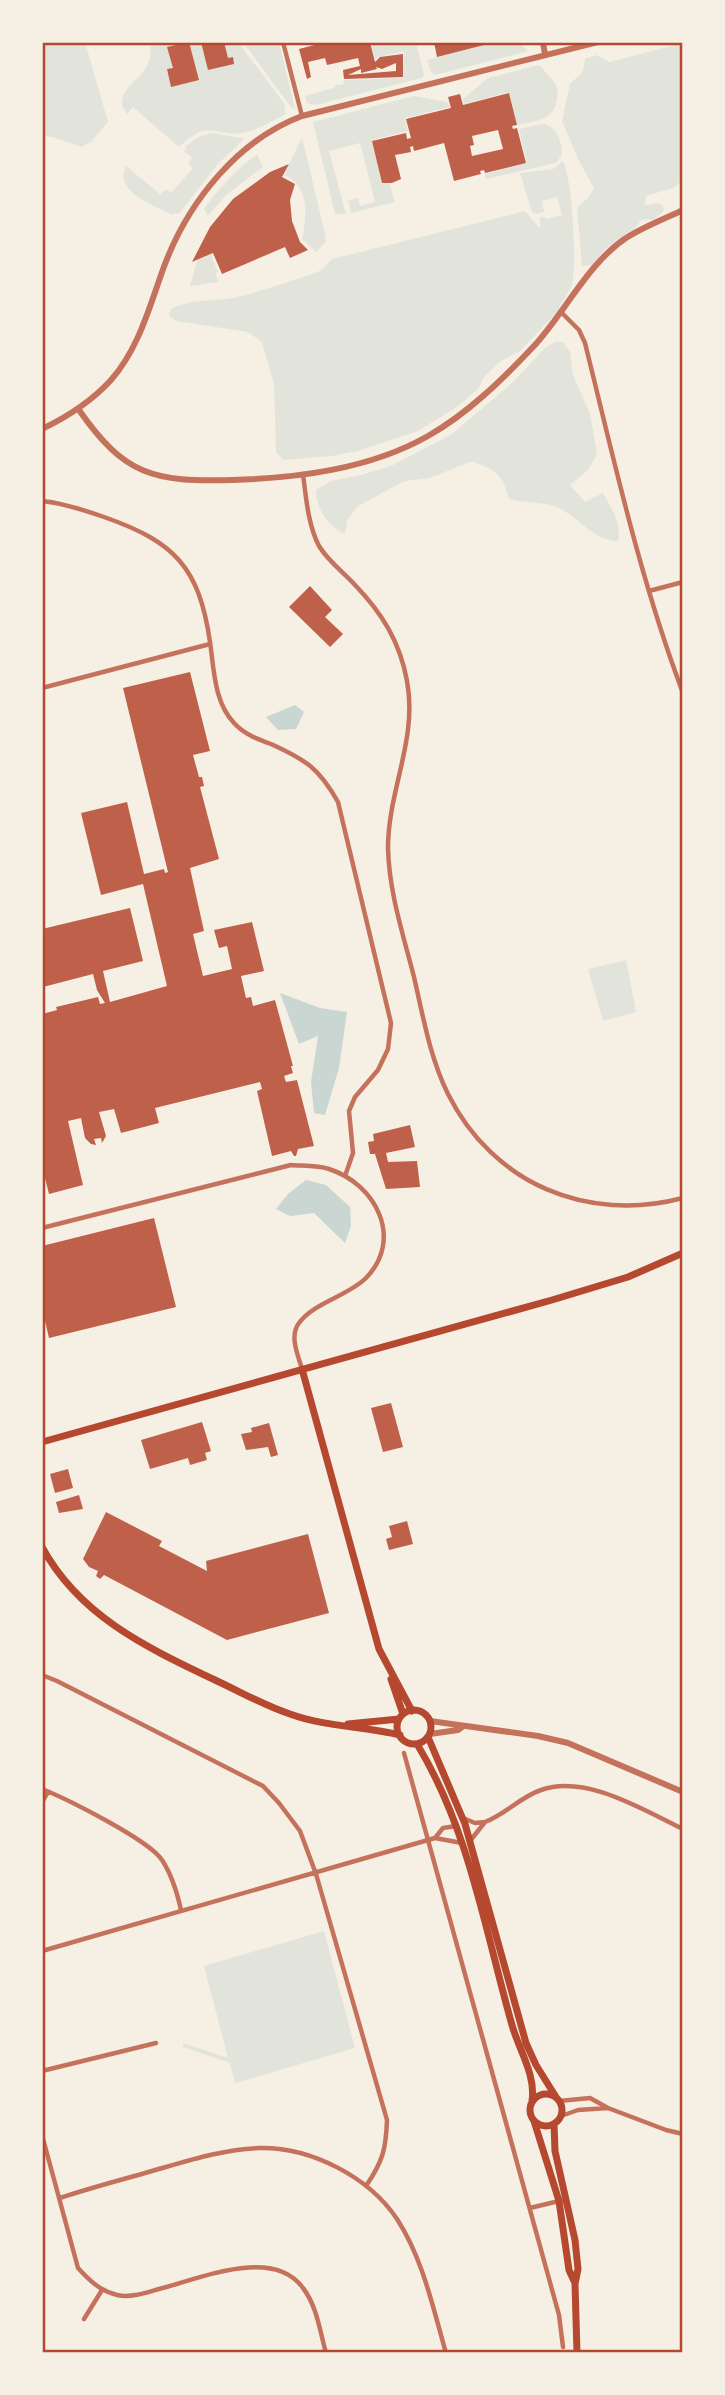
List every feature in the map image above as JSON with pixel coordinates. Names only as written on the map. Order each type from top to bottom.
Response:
[{"type":"main road","points":[[42,1441],[582,1291],[628,1277],[683,1253]]},
{"type":"main road","points":[[302,1369],[379,1648],[412,1710],[423,1713],[430,1721],[429,1735],[463,1818],[466,1842],[512,2028],[533,2082],[529,2111],[558,2201],[569,2270],[575,2284]]},
{"type":"main road","points":[[42,1548],[81,1601],[121,1631],[174,1660],[290,1714],[400,1735]]},
{"type":"main road","points":[[389,1671],[401,1717],[397,1725],[400,1735],[407,1742],[417,1744],[429,1735]]},
{"type":"main road","points":[[334,1724],[382,1723],[412,1710]]},
{"type":"main road","points":[[417,1744],[444,1794],[457,1826],[472,1850]]},
{"type":"main road","points":[[457,1826],[472,1850],[526,2043],[536,2065],[558,2099],[561,2116],[554,2124],[544,2126],[534,2121]]},
{"type":"main road","points":[[532,2101],[541,2094],[558,2099]]},
{"type":"main road","points":[[554,2124],[555,2151],[575,2240],[578,2269],[575,2284],[577,2353]]},
{"type":"street","points":[[284,42],[302,116]]},
{"type":"street","points":[[543,42],[545,55]]},
{"type":"street","points":[[42,429],[79,410],[112,379],[135,344],[166,261],[183,227],[210,186],[257,139],[302,116],[598,42]]},
{"type":"street","points":[[79,410],[110,449],[136,468],[154,476],[202,481],[243,480],[303,473],[375,459],[412,444],[444,426],[503,377],[533,347],[606,254],[626,238],[683,210]]},
{"type":"street","points":[[562,313],[579,330],[586,343],[606,432],[649,591],[683,693]]},
{"type":"street","points":[[303,473],[311,525],[319,546],[377,609],[390,631],[402,661],[411,714],[391,814],[389,867],[394,900],[431,1048],[448,1095],[462,1119],[491,1154],[532,1183],[555,1193],[604,1206],[646,1206],[683,1198]]},
{"type":"street","points":[[42,501],[55,502],[122,523],[147,533],[171,550],[188,570],[201,596],[216,686],[233,723],[249,735],[305,761],[325,779],[338,802],[391,1023],[388,1049],[378,1070],[355,1097],[349,1111],[353,1153],[345,1176]]},
{"type":"street","points":[[649,591],[683,582]]},
{"type":"street","points":[[42,688],[210,644]]},
{"type":"street","points":[[42,1228],[291,1165],[327,1168],[345,1176],[375,1203],[383,1224],[384,1247],[376,1266],[364,1280],[311,1312],[299,1323],[294,1336],[302,1369]]},
{"type":"street","points":[[42,1675],[262,1786],[300,1831],[316,1874],[387,2120],[386,2147],[380,2165],[366,2186]]},
{"type":"street","points":[[430,1721],[538,1736],[568,1743],[683,1792]]},
{"type":"street","points":[[429,1735],[463,1727]]},
{"type":"street","points":[[404,1752],[559,2315],[563,2347]]},
{"type":"street","points":[[42,1951],[316,1874],[428,1839],[466,1842],[485,1822],[527,1796],[563,1785],[582,1786],[683,1829]]},
{"type":"street","points":[[42,1802],[45,1791],[142,1839],[162,1858],[176,1888],[181,1910]]},
{"type":"street","points":[[463,1818],[475,1823],[485,1822]]},
{"type":"street","points":[[435,1838],[443,1828],[457,1826]]},
{"type":"street","points":[[42,2071],[156,2043]]},
{"type":"street","points":[[558,2099],[590,2098],[608,2108],[683,2134]]},
{"type":"street","points":[[561,2116],[578,2110],[608,2108]]},
{"type":"street","points":[[42,2135],[78,2268],[102,2290],[130,2297],[239,2268],[258,2265],[277,2268],[294,2277],[304,2288],[312,2302],[326,2353]]},
{"type":"street","points":[[60,2198],[228,2151],[263,2148],[298,2153],[331,2165],[366,2186],[396,2218],[414,2250],[446,2353]]},
{"type":"street","points":[[530,2208],[558,2201]]},
{"type":"street","points":[[84,2319],[102,2290]]},
{"type":"shaded area","points":[[42,42],[85,42],[108,122],[91,142],[81,147],[42,136]]},
{"type":"shaded area","points":[[164,42],[238,42],[286,106],[286,114],[246,132],[199,132],[179,147],[133,107],[127,114],[122,106],[126,90],[147,66],[150,46]]},
{"type":"shaded area","points":[[243,42],[279,42],[295,109],[291,107]]},
{"type":"shaded area","points":[[371,42],[416,42],[424,75],[422,78],[316,105],[307,103],[305,96],[343,85],[344,80],[403,78],[404,51],[375,58]]},
{"type":"shaded area","points":[[495,42],[518,42],[528,51],[435,75],[431,72],[427,60]]},
{"type":"shaded area","points":[[683,43],[683,180],[673,188],[646,196],[645,205],[658,203],[663,205],[664,211],[653,220],[642,219],[636,227],[605,249],[592,265],[582,266],[577,208],[594,188],[562,121],[570,84],[583,71],[585,59],[596,55],[609,62]]},
{"type":"shaded area","points":[[539,65],[554,82],[558,93],[552,111],[543,118],[517,125],[509,92],[464,104],[463,99],[488,78]]},
{"type":"shaded area","points":[[414,96],[447,102],[450,107],[405,118],[408,131],[372,140],[382,184],[389,182],[395,202],[351,213],[348,200],[358,198],[360,206],[375,202],[360,143],[329,151],[346,214],[335,214],[313,122]]},
{"type":"shaded area","points":[[544,124],[556,132],[560,141],[562,155],[556,163],[486,179],[485,174],[527,163],[519,129]]},
{"type":"shaded area","points":[[211,133],[243,140],[218,164],[179,214],[172,215],[146,202],[125,183],[126,166],[160,194],[166,189],[171,193],[193,168],[188,163],[192,158],[184,151],[187,148],[185,147],[198,137]]},
{"type":"shaded area","points":[[302,137],[326,242],[316,252],[302,239],[305,202],[302,194],[298,186],[284,175]]},
{"type":"shaded area","points":[[259,153],[263,167],[226,195],[208,216],[204,209],[216,193]]},
{"type":"shaded area","points":[[563,161],[569,185],[573,223],[574,262],[571,287],[558,311],[520,351],[501,361],[484,377],[478,389],[457,407],[418,431],[358,451],[283,460],[276,452],[274,384],[262,342],[248,332],[176,321],[169,316],[171,309],[180,305],[237,297],[312,274],[322,270],[332,259],[525,211],[539,228],[539,218],[562,215],[557,197],[542,201],[544,212],[532,212],[520,173],[553,169]]},
{"type":"shaded area","points":[[211,255],[219,282],[190,286],[197,261]]},
{"type":"shaded area","points":[[555,342],[563,342],[570,352],[573,375],[590,414],[597,454],[588,470],[570,485],[585,502],[603,493],[617,522],[618,541],[601,537],[557,507],[509,499],[501,478],[472,461],[430,478],[405,481],[357,507],[347,520],[345,534],[329,522],[318,503],[316,490],[331,481],[391,466],[452,434],[512,383],[545,348]]},
{"type":"shaded area","points":[[295,705],[304,712],[296,729],[278,730],[266,717]]},
{"type":"shaded area","points":[[626,960],[636,1012],[603,1021],[588,969]]},
{"type":"shaded area","points":[[280,993],[320,1008],[347,1012],[339,1068],[325,1115],[314,1113],[311,1082],[318,1036],[299,1044]]},
{"type":"shaded area","points":[[306,1180],[326,1185],[350,1207],[351,1226],[345,1243],[314,1213],[290,1216],[276,1209],[288,1194]]},
{"type":"shaded area","points":[[324,1931],[355,2048],[235,2083],[230,2063],[183,2047],[183,2043],[228,2058],[204,1966]]},
{"type":"building","points":[[189,42],[199,80],[171,87],[167,69],[173,68],[167,47]]},
{"type":"building","points":[[201,42],[224,42],[228,58],[233,57],[234,64],[208,70]]},
{"type":"building","points":[[326,42],[370,42],[375,62],[380,57],[403,54],[403,77],[344,79],[343,70],[360,66],[358,58],[327,65],[325,58],[308,62],[311,77],[307,79],[299,49]],"holes":[[[396,63],[396,71],[348,75],[361,69],[361,73]]]},
{"type":"building","points":[[434,42],[492,42],[492,43],[437,57]]},
{"type":"building","points":[[509,93],[517,125],[512,126],[513,129],[517,128],[526,163],[485,173],[484,170],[480,171],[481,174],[454,181],[444,143],[414,151],[413,146],[410,147],[411,152],[395,155],[401,179],[382,183],[372,141],[406,133],[407,139],[411,138],[406,119],[451,108],[448,97],[460,94],[463,105]],"holes":[[[498,130],[503,149],[472,156],[472,136]]]},
{"type":"building","points":[[289,164],[282,177],[295,184],[290,200],[292,221],[300,242],[308,250],[290,258],[285,247],[222,274],[213,253],[192,262],[210,227],[233,199],[270,172]]},
{"type":"building","points":[[310,586],[332,610],[325,617],[343,634],[330,647],[289,607]]},
{"type":"building","points":[[190,672],[210,751],[193,755],[199,777],[202,777],[204,786],[200,787],[219,859],[190,868],[204,931],[193,934],[203,976],[232,969],[227,946],[219,948],[214,930],[252,922],[264,971],[241,976],[246,998],[251,997],[253,1006],[275,1000],[293,1066],[293,1073],[284,1076],[286,1082],[297,1080],[314,1146],[298,1149],[296,1156],[291,1151],[272,1156],[257,1091],[262,1089],[260,1082],[155,1108],[159,1123],[121,1133],[114,1109],[99,1112],[106,1136],[102,1143],[101,1138],[94,1139],[96,1145],[85,1138],[81,1118],[68,1121],[83,1185],[49,1194],[45,1178],[42,1178],[42,1014],[57,1010],[56,1007],[98,997],[100,1004],[105,1003],[97,990],[93,974],[43,987],[42,929],[130,908],[143,961],[103,971],[110,1002],[167,986],[143,884],[101,895],[81,813],[127,802],[144,874],[164,869],[165,873],[168,872],[123,688]]},
{"type":"building","points":[[410,1125],[415,1147],[386,1153],[388,1162],[417,1161],[420,1187],[386,1189],[375,1154],[370,1154],[368,1142],[374,1141],[373,1134]]},
{"type":"building","points":[[154,1218],[176,1307],[49,1338],[42,1308],[42,1246]]},
{"type":"building","points":[[391,1403],[403,1447],[383,1452],[371,1408]]},
{"type":"building","points":[[202,1422],[211,1451],[205,1453],[207,1460],[190,1465],[188,1458],[150,1469],[141,1440]]},
{"type":"building","points":[[269,1423],[278,1455],[271,1457],[268,1447],[246,1450],[241,1434],[252,1432],[251,1428]]},
{"type":"building","points":[[68,1469],[73,1488],[55,1493],[50,1474]]},
{"type":"building","points":[[79,1495],[83,1509],[59,1513],[56,1502]]},
{"type":"building","points":[[106,1512],[162,1541],[159,1546],[207,1571],[206,1561],[308,1534],[329,1613],[227,1640],[104,1575],[100,1579],[96,1576],[98,1571],[89,1567],[83,1559]]},
{"type":"building","points":[[407,1521],[413,1544],[389,1550],[386,1539],[392,1537],[389,1526]]}]
